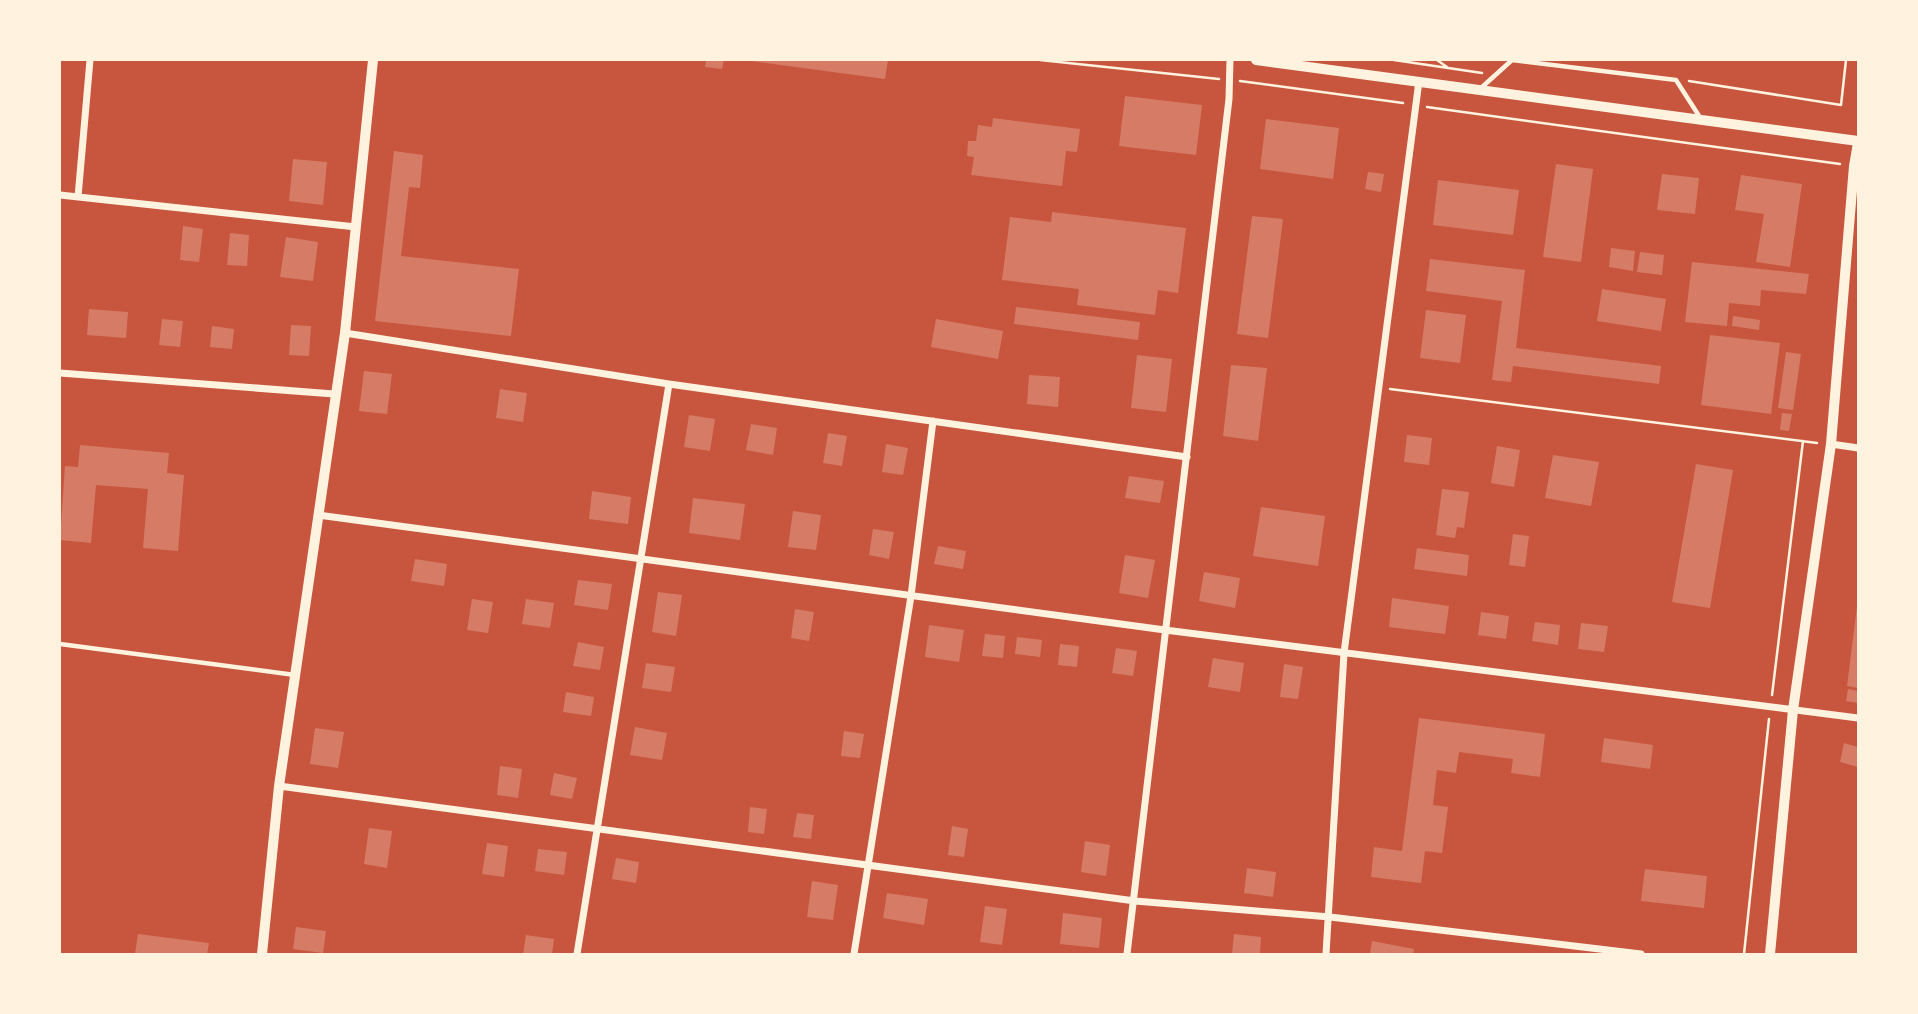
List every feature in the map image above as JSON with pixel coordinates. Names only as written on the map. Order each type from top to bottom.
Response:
[{"type":"street","points":[[78,197],[90,60]]},
{"type":"street","points":[[262,954],[279,786],[345,333],[373,60]]},
{"type":"street","points":[[1127,954],[1230,60]]},
{"type":"street","points":[[1256,60],[1858,142],[1831,444],[1793,710],[1770,954]]},
{"type":"street","points":[[1326,954],[1344,653],[1419,81]]},
{"type":"street","points":[[60,195],[355,227]]},
{"type":"street","points":[[345,333],[670,384],[1186,457]]},
{"type":"street","points":[[60,373],[334,394]]},
{"type":"street","points":[[577,954],[670,384]]},
{"type":"street","points":[[854,954],[911,596],[933,421]]},
{"type":"street","points":[[1831,444],[1858,448]]},
{"type":"street","points":[[318,515],[1165,630],[1858,718]]},
{"type":"street","points":[[279,786],[1135,901],[1330,917],[1641,954]]},
{"type":"lane","points":[[1480,89],[1512,60],[1676,79],[1701,120]]},
{"type":"lane","points":[[60,644],[296,675]]},
{"type":"path","points":[[1040,60],[1229,80],[1854,166]]},
{"type":"path","points":[[1394,60],[1495,75]]},
{"type":"path","points":[[1437,60],[1450,69]]},
{"type":"path","points":[[1676,79],[1841,105],[1846,60]]},
{"type":"path","points":[[1380,387],[1831,444]]},
{"type":"building","points":[[706,60],[724,60],[722,69],[705,67]]},
{"type":"building","points":[[743,60],[888,60],[885,79]]},
{"type":"building","points":[[1125,96],[1202,105],[1196,155],[1119,146]]},
{"type":"building","points":[[993,118],[1080,129],[1077,152],[1066,151],[1062,186],[971,175],[974,157],[967,156],[968,141],[976,141],[978,125],[992,127]]},
{"type":"building","points":[[1266,119],[1339,128],[1333,179],[1260,169]]},
{"type":"building","points":[[394,151],[423,155],[420,188],[409,187],[401,256],[519,269],[511,336],[375,321]]},
{"type":"building","points":[[293,159],[327,162],[323,205],[289,201]]},
{"type":"building","points":[[1556,164],[1593,169],[1581,262],[1543,257]]},
{"type":"building","points":[[1368,172],[1384,174],[1381,192],[1365,189]]},
{"type":"building","points":[[1662,174],[1699,178],[1695,214],[1657,210]]},
{"type":"building","points":[[1741,175],[1802,184],[1790,267],[1756,262],[1764,214],[1735,210]]},
{"type":"building","points":[[1438,180],[1519,190],[1513,235],[1433,225]]},
{"type":"building","points":[[1052,212],[1186,228],[1178,293],[1158,290],[1155,315],[1077,305],[1079,289],[1002,280],[1010,217],[1051,222]]},
{"type":"building","points":[[1252,216],[1283,219],[1268,338],[1237,334]]},
{"type":"building","points":[[183,226],[203,229],[199,262],[180,260]]},
{"type":"building","points":[[230,233],[249,235],[247,266],[227,265]]},
{"type":"building","points":[[286,237],[318,242],[313,281],[280,277]]},
{"type":"building","points":[[1611,248],[1635,251],[1633,271],[1609,267]]},
{"type":"building","points":[[1640,252],[1664,255],[1662,275],[1637,272]]},
{"type":"building","points":[[1430,259],[1525,270],[1516,348],[1661,366],[1659,384],[1513,366],[1511,382],[1492,380],[1502,301],[1426,291]]},
{"type":"building","points":[[1692,262],[1809,274],[1806,294],[1761,290],[1760,306],[1729,303],[1727,326],[1685,322]]},
{"type":"building","points":[[1602,289],[1666,299],[1661,331],[1597,321]]},
{"type":"building","points":[[1016,307],[1140,322],[1138,340],[1014,324]]},
{"type":"building","points":[[89,309],[128,312],[126,338],[87,335]]},
{"type":"building","points":[[1426,310],[1466,315],[1460,363],[1420,358]]},
{"type":"building","points":[[1733,316],[1760,320],[1759,330],[1732,326]]},
{"type":"building","points":[[162,319],[183,321],[180,347],[159,345]]},
{"type":"building","points":[[936,319],[1003,331],[998,359],[931,347]]},
{"type":"building","points":[[291,325],[311,326],[309,356],[289,355]]},
{"type":"building","points":[[212,326],[234,329],[232,349],[210,347]]},
{"type":"building","points":[[1710,335],[1780,343],[1771,414],[1701,405]]},
{"type":"building","points":[[1786,352],[1801,354],[1793,410],[1778,408]]},
{"type":"building","points":[[1137,355],[1172,359],[1166,412],[1131,408]]},
{"type":"building","points":[[1231,365],[1267,368],[1258,441],[1223,436]]},
{"type":"building","points":[[364,371],[392,374],[387,414],[359,411]]},
{"type":"building","points":[[1029,375],[1060,377],[1058,407],[1027,404]]},
{"type":"building","points":[[500,389],[527,393],[523,422],[496,418]]},
{"type":"building","points":[[1782,413],[1792,414],[1789,431],[1780,430]]},
{"type":"building","points":[[689,415],[715,419],[710,451],[684,447]]},
{"type":"building","points":[[751,424],[777,428],[773,455],[746,450]]},
{"type":"building","points":[[828,433],[847,436],[842,466],[823,463]]},
{"type":"building","points":[[1407,435],[1432,438],[1429,465],[1404,462]]},
{"type":"building","points":[[886,444],[908,448],[903,475],[882,472]]},
{"type":"building","points":[[80,445],[169,453],[167,473],[184,475],[178,551],[143,548],[148,489],[96,485],[91,543],[60,540],[65,466],[78,467]]},
{"type":"building","points":[[1497,446],[1520,450],[1514,487],[1491,483]]},
{"type":"building","points":[[1553,455],[1599,462],[1591,506],[1545,498]]},
{"type":"building","points":[[1696,464],[1733,470],[1710,608],[1672,602]]},
{"type":"building","points":[[1129,476],[1164,481],[1160,503],[1125,498]]},
{"type":"building","points":[[1442,489],[1469,492],[1464,528],[1457,527],[1455,538],[1436,535]]},
{"type":"building","points":[[592,491],[631,497],[628,524],[589,519]]},
{"type":"building","points":[[693,498],[745,504],[740,540],[689,533]]},
{"type":"building","points":[[1261,507],[1325,516],[1318,566],[1253,556]]},
{"type":"building","points":[[793,511],[821,515],[816,550],[788,547]]},
{"type":"building","points":[[873,529],[894,532],[889,559],[869,555]]},
{"type":"building","points":[[1513,534],[1529,536],[1525,567],[1509,565]]},
{"type":"building","points":[[938,546],[966,551],[963,569],[934,564]]},
{"type":"building","points":[[1417,548],[1469,555],[1467,576],[1414,569]]},
{"type":"building","points":[[1125,555],[1155,560],[1148,598],[1119,593]]},
{"type":"building","points":[[415,559],[447,564],[444,586],[411,581]]},
{"type":"building","points":[[1204,572],[1240,578],[1235,608],[1199,601]]},
{"type":"building","points":[[578,580],[612,584],[608,610],[574,605]]},
{"type":"building","points":[[658,592],[682,595],[676,636],[652,632]]},
{"type":"building","points":[[1392,598],[1449,606],[1445,634],[1389,627]]},
{"type":"building","points":[[472,599],[493,602],[488,633],[467,630]]},
{"type":"building","points":[[526,599],[554,603],[550,628],[522,624]]},
{"type":"building","points":[[1858,606],[1858,688],[1847,686]]},
{"type":"building","points":[[795,609],[814,612],[809,641],[791,638]]},
{"type":"building","points":[[1481,612],[1509,616],[1506,639],[1478,635]]},
{"type":"building","points":[[1535,622],[1560,625],[1558,645],[1532,641]]},
{"type":"building","points":[[1581,623],[1608,626],[1604,652],[1578,649]]},
{"type":"building","points":[[929,625],[964,630],[959,662],[925,657]]},
{"type":"building","points":[[985,634],[1005,636],[1003,658],[982,656]]},
{"type":"building","points":[[1017,637],[1042,640],[1040,657],[1015,654]]},
{"type":"building","points":[[578,642],[604,647],[600,670],[573,666]]},
{"type":"building","points":[[1060,644],[1079,646],[1077,667],[1058,665]]},
{"type":"building","points":[[1116,648],[1137,651],[1133,676],[1112,673]]},
{"type":"building","points":[[1213,658],[1244,663],[1240,692],[1208,687]]},
{"type":"building","points":[[646,663],[675,667],[671,692],[642,688]]},
{"type":"building","points":[[1284,664],[1303,667],[1298,699],[1280,697]]},
{"type":"building","points":[[1848,689],[1858,691],[1858,703],[1846,701]]},
{"type":"building","points":[[566,692],[594,697],[591,716],[563,712]]},
{"type":"building","points":[[1419,718],[1545,734],[1540,777],[1511,773],[1513,759],[1459,752],[1456,773],[1437,770],[1433,805],[1448,807],[1442,853],[1425,851],[1421,883],[1371,877],[1374,847],[1402,851]]},
{"type":"building","points":[[635,727],[667,733],[662,760],[630,755]]},
{"type":"building","points":[[315,728],[344,732],[338,768],[310,764]]},
{"type":"building","points":[[844,731],[864,734],[860,758],[841,756]]},
{"type":"building","points":[[1604,738],[1653,745],[1650,769],[1601,762]]},
{"type":"building","points":[[1844,743],[1858,747],[1858,767],[1840,762]]},
{"type":"building","points":[[500,766],[522,769],[518,798],[497,795]]},
{"type":"building","points":[[554,773],[577,778],[572,799],[550,795]]},
{"type":"building","points":[[750,807],[767,809],[764,834],[748,832]]},
{"type":"building","points":[[797,813],[814,815],[811,839],[793,837]]},
{"type":"building","points":[[952,826],[968,829],[964,857],[948,855]]},
{"type":"building","points":[[369,828],[392,831],[387,868],[364,864]]},
{"type":"building","points":[[1085,841],[1110,845],[1106,876],[1081,872]]},
{"type":"building","points":[[487,843],[508,846],[504,877],[482,874]]},
{"type":"building","points":[[538,849],[567,852],[564,875],[535,871]]},
{"type":"building","points":[[616,858],[639,862],[636,883],[612,879]]},
{"type":"building","points":[[1247,868],[1276,872],[1273,897],[1244,893]]},
{"type":"building","points":[[1645,869],[1707,876],[1704,908],[1641,901]]},
{"type":"building","points":[[812,881],[838,885],[833,920],[807,917]]},
{"type":"building","points":[[887,893],[928,899],[924,925],[883,918]]},
{"type":"building","points":[[985,906],[1007,909],[1002,945],[980,942]]},
{"type":"building","points":[[1063,913],[1102,918],[1099,948],[1060,944]]},
{"type":"building","points":[[296,927],[326,931],[323,953],[293,949]]},
{"type":"building","points":[[138,934],[209,943],[207,954],[135,954]]},
{"type":"building","points":[[1234,934],[1261,937],[1260,954],[1232,954]]},
{"type":"building","points":[[526,935],[554,939],[552,954],[523,954]]},
{"type":"building","points":[[1372,941],[1414,949],[1413,954],[1370,954]]}]
